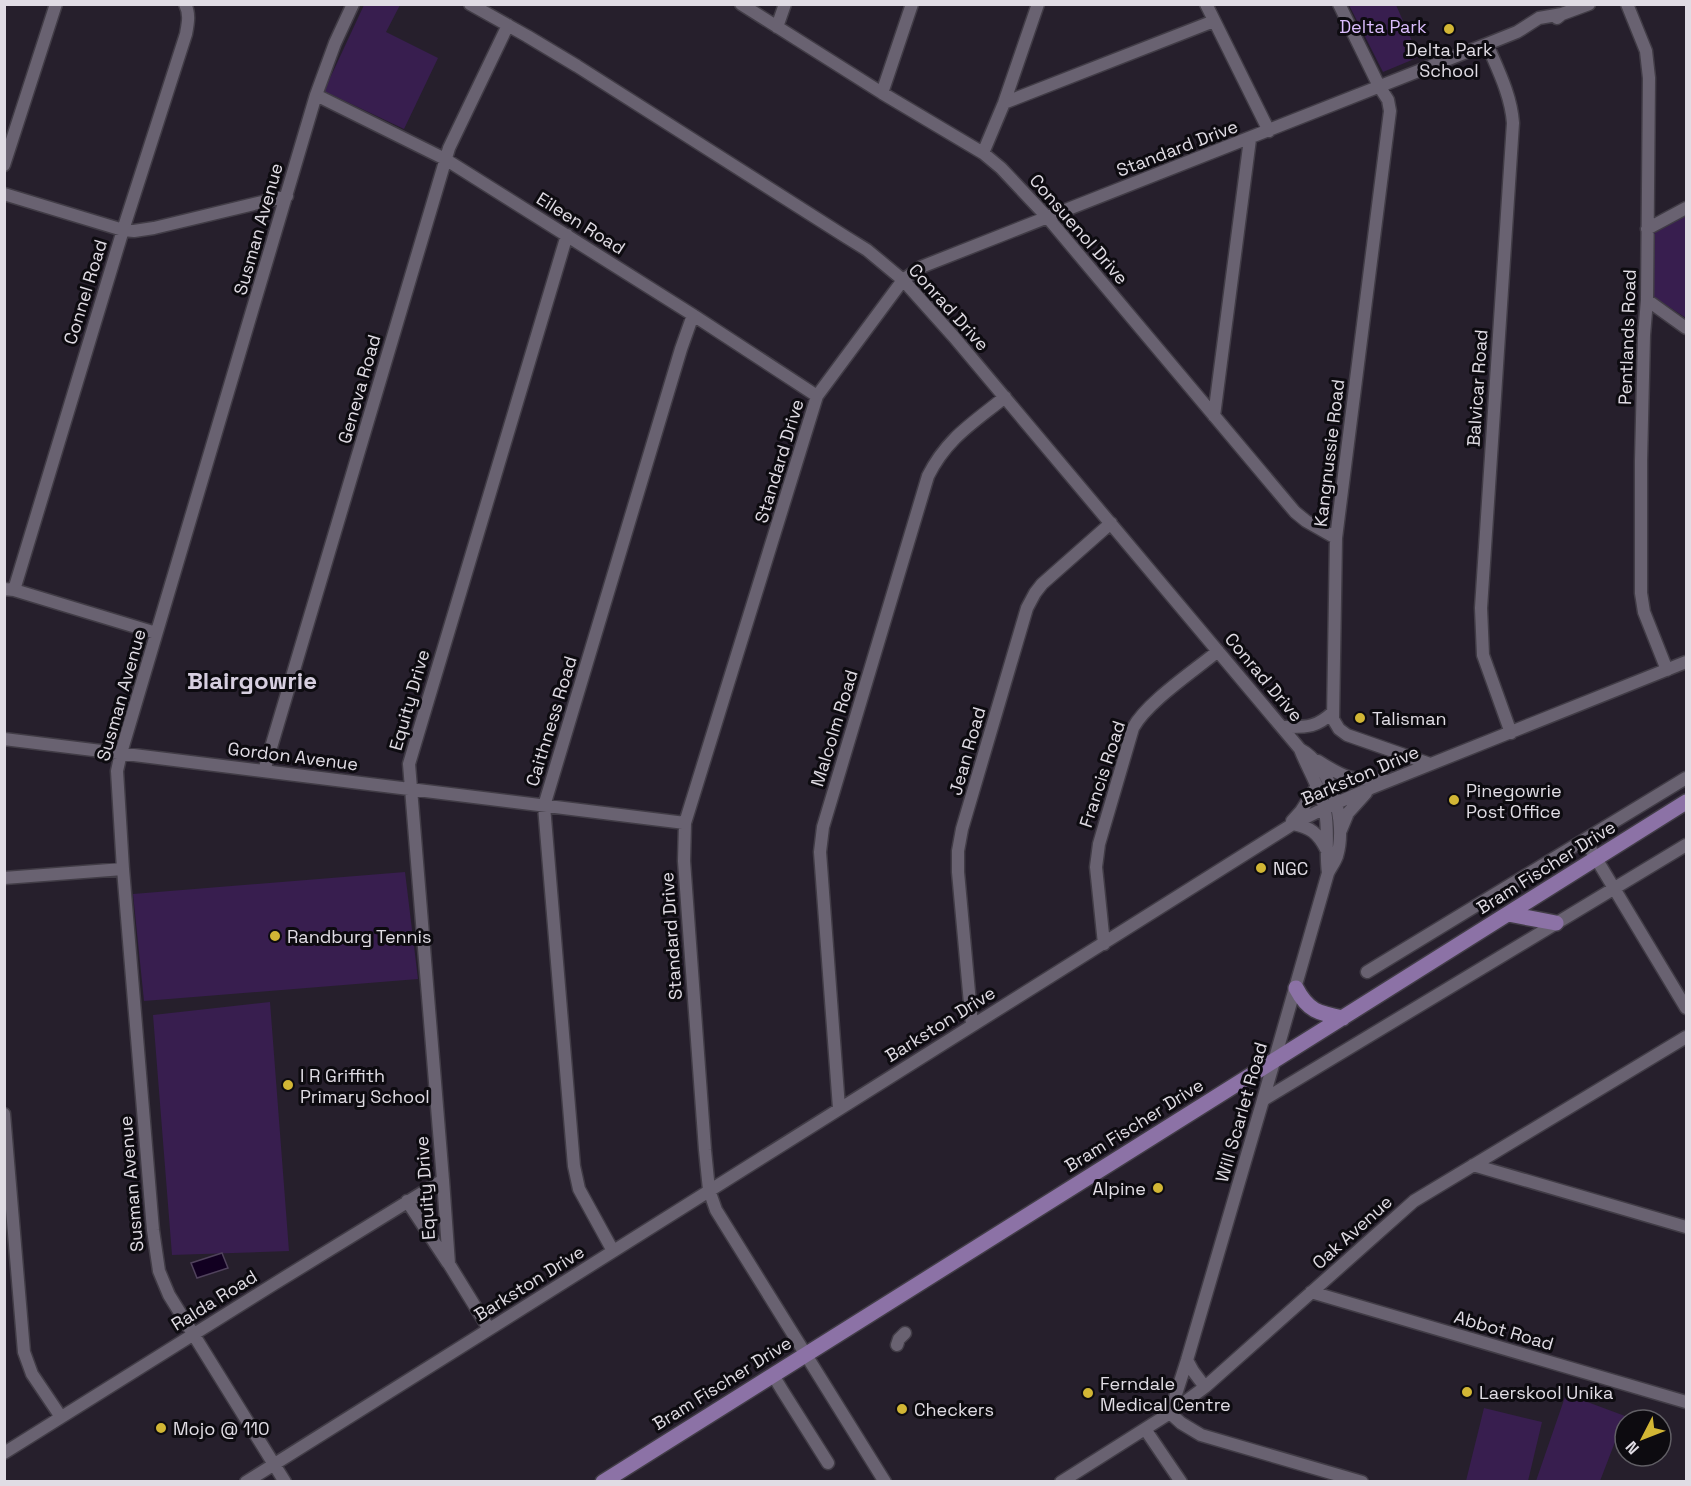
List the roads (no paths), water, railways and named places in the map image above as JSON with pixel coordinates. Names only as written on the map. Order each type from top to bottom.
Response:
[{"type":"main road","name":"Bram Fischer Drive","points":[[603,1482],[1686,802]]},
{"type":"main road","points":[[1508,914],[1556,923]]},
{"type":"main road","points":[[1296,988],[1302,999],[1312,1009],[1325,1015],[1343,1018]]},
{"type":"street","points":[[4,165],[56,4]]},
{"type":"street","name":"Connel Road","points":[[9,589],[186,34],[188,10],[185,4]]},
{"type":"street","name":"Susman Avenue","points":[[285,1482],[163,1284],[156,1255],[117,779],[121,753],[316,95],[335,43],[353,4]]},
{"type":"street","name":"Conrad Drive","points":[[470,4],[577,66],[855,242],[903,280],[1005,397],[1300,749],[1317,786],[1330,805]]},
{"type":"street","name":"Consuenol Drive","points":[[741,4],[882,93],[983,153],[1016,183],[1048,218],[1295,512],[1336,538]]},
{"type":"street","points":[[777,27],[785,4]]},
{"type":"street","points":[[882,93],[912,4]]},
{"type":"street","points":[[983,153],[1004,103],[1038,4]]},
{"type":"street","points":[[1206,4],[1269,131]]},
{"type":"street","name":"Kangnussie Road","points":[[1333,712],[1336,538],[1389,120],[1389,103],[1386,95],[1379,86],[1339,4]]},
{"type":"street","name":"Standard Drive","points":[[885,1482],[716,1210],[709,1190],[684,861],[685,823],[818,396],[903,280],[921,267],[1589,4]]},
{"type":"street","name":"Pentlands Road","points":[[1627,4],[1643,42],[1649,67],[1647,300],[1641,461],[1641,593],[1647,619],[1667,670]]},
{"type":"street","points":[[1004,103],[1214,21]]},
{"type":"street","name":"Geneva Road","points":[[264,771],[445,159],[508,25]]},
{"type":"street","name":"Balvicar Road","points":[[1487,44],[1509,100],[1513,123],[1481,645],[1485,664],[1511,733]]},
{"type":"street","name":"Eileen Road","points":[[316,95],[445,159],[818,396]]},
{"type":"street","points":[[1214,416],[1250,139]]},
{"type":"street","points":[[4,194],[123,230],[134,231],[286,196]]},
{"type":"street","points":[[1647,228],[1686,208]]},
{"type":"street","name":"Equity Drive","points":[[448,1263],[410,760],[567,235]]},
{"type":"street","points":[[1647,300],[1686,328]]},
{"type":"street","name":"Caithness Road","points":[[613,1251],[585,1202],[577,1181],[544,806],[693,315]]},
{"type":"street","name":"Malcolm Road","points":[[839,1108],[820,852],[823,827],[928,476],[937,458],[958,435],[1005,397]]},
{"type":"street","name":"Jean Road","points":[[972,1025],[958,872],[958,852],[962,829],[1027,608],[1042,585],[1111,523]]},
{"type":"street","points":[[9,589],[156,633]]},
{"type":"street","name":"Francis Road","points":[[1104,944],[1096,867],[1097,856],[1133,728],[1137,720],[1156,701],[1218,651]]},
{"type":"street","name":"Barkston Drive","points":[[246,1482],[1289,826],[1330,805],[1390,780],[1686,662]]},
{"type":"street","points":[[1282,727],[1310,727],[1324,721],[1333,712]]},
{"type":"street","points":[[1333,712],[1336,726],[1347,735],[1430,765]]},
{"type":"street","name":"Gordon Avenue","points":[[4,739],[685,823]]},
{"type":"street","name":"Conrad Drive","points":[[1300,749],[1315,759],[1326,778],[1330,805]]},
{"type":"street","points":[[1315,759],[1347,778],[1390,780]]},
{"type":"street","name":"Bram Fischer Drive","points":[[1367,972],[1686,778]]},
{"type":"street","points":[[1289,826],[1317,786]]},
{"type":"street","points":[[1339,836],[1348,813],[1371,788]]},
{"type":"street","name":"Will Scarlet Road","points":[[1170,1413],[1275,1061],[1328,873],[1337,855],[1339,821],[1330,805]]},
{"type":"street","name":"Will Scarlet Road","points":[[1328,873],[1326,850],[1330,805]]},
{"type":"street","points":[[1289,826],[1311,829],[1321,839],[1326,850]]},
{"type":"street","points":[[1585,840],[1686,1008]]},
{"type":"street","points":[[1263,1100],[1686,845]]},
{"type":"street","points":[[4,878],[123,869]]},
{"type":"street","name":"Oak Avenue","points":[[1061,1482],[1170,1413],[1205,1387],[1414,1201],[1686,1037]]},
{"type":"street","points":[[4,1114],[24,1352],[32,1374],[61,1417]]},
{"type":"street","points":[[1473,1165],[1686,1227]]},
{"type":"street","name":"Ralda Road","points":[[4,1453],[443,1180]]},
{"type":"street","name":"Equity Drive","points":[[407,1202],[489,1329]]},
{"type":"street","name":"Abbot Road","points":[[1311,1292],[1686,1402]]},
{"type":"street","points":[[897,1345],[905,1333]]},
{"type":"street","points":[[1187,1360],[1192,1371],[1205,1387]]},
{"type":"street","points":[[773,1375],[828,1463]]},
{"type":"street","points":[[1170,1413],[1201,1435],[1362,1482]]},
{"type":"street","points":[[1145,1429],[1181,1482]]},
{"type":"place","name":"Delta Park School","points":[[1449,29]]},
{"type":"place","name":"Talisman","points":[[1360,718]]},
{"type":"place","name":"Pinegowrie Post Office","points":[[1454,800]]},
{"type":"place","name":"NGC","points":[[1261,868]]},
{"type":"place","name":"Randburg Tennis","points":[[275,936]]},
{"type":"place","name":"I R Griffith Primary School","points":[[288,1085]]},
{"type":"place","name":"Alpine","points":[[1158,1188]]},
{"type":"place","name":"Laerskool Unika","points":[[1467,1392]]},
{"type":"place","name":"Ferndale Medical Centre","points":[[1088,1393]]},
{"type":"place","name":"Checkers","points":[[902,1409]]},
{"type":"place","name":"Mojo @ 110","points":[[161,1428]]},
{"type":"district","name":"Blairgowrie","points":[[252,680]]},
{"type":"park label","name":"Delta Park","points":[[1383,26]]}]
